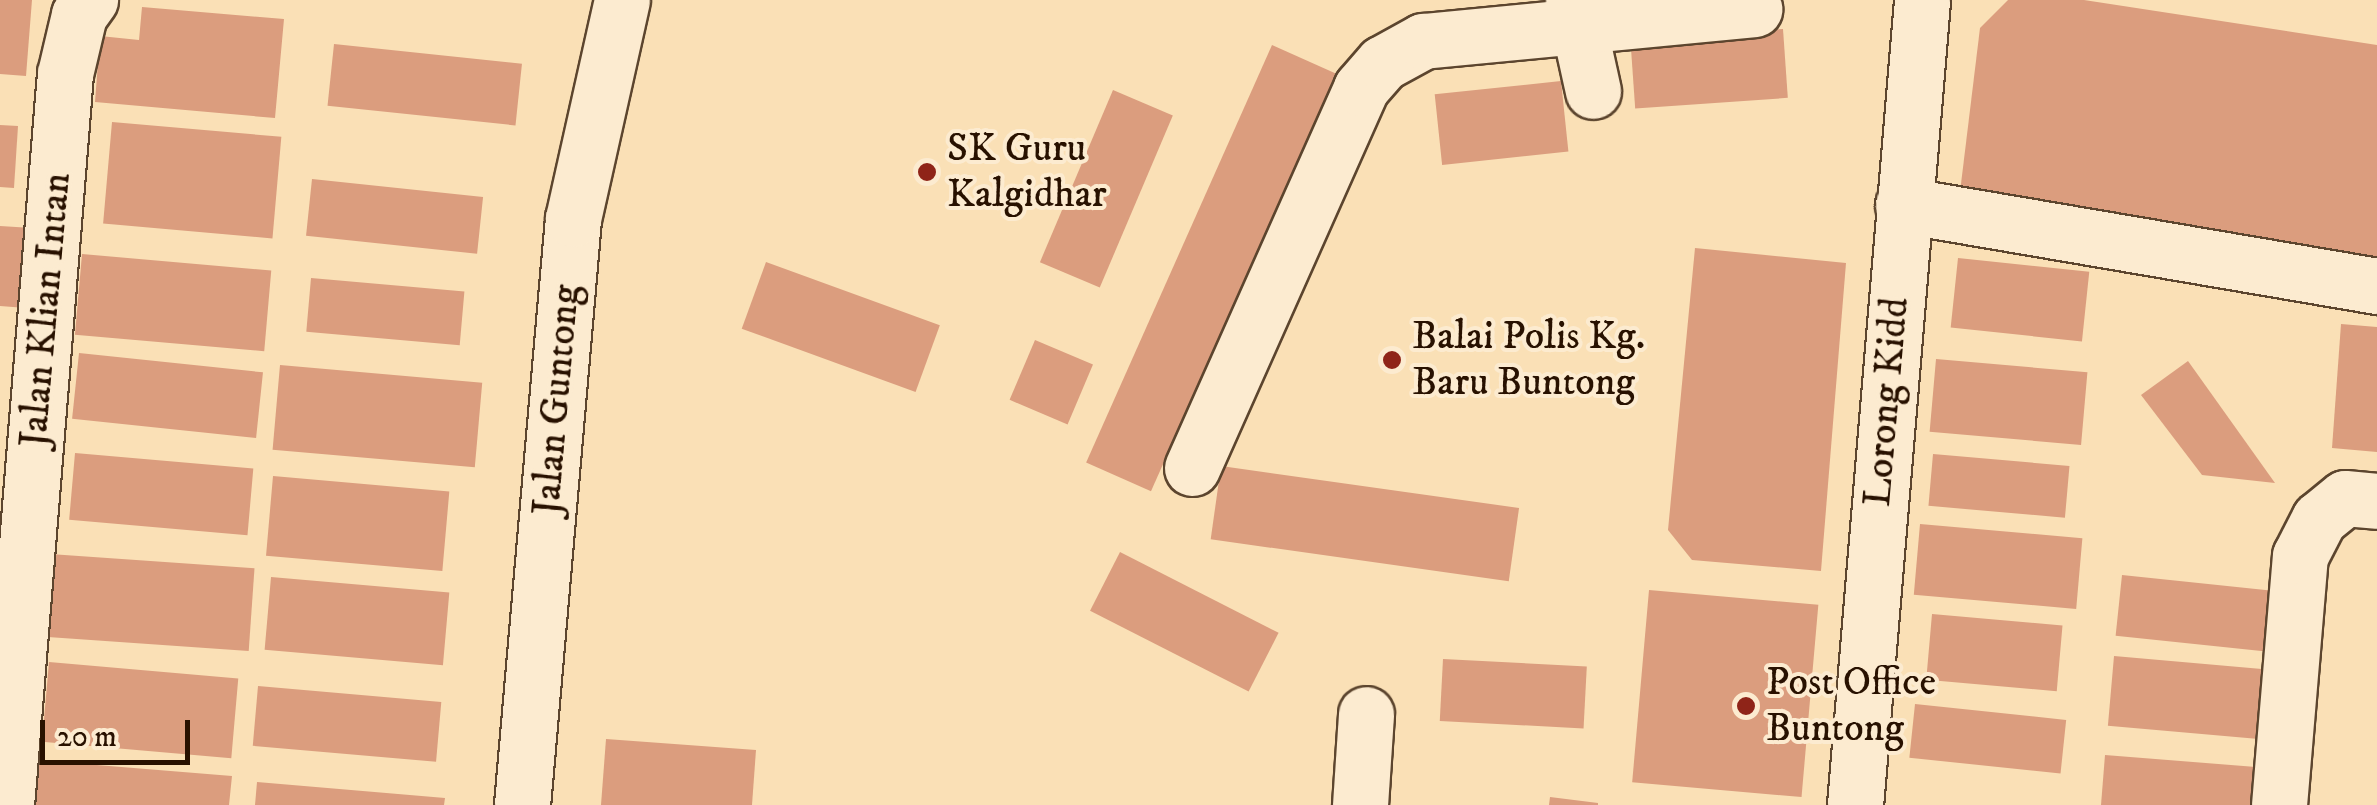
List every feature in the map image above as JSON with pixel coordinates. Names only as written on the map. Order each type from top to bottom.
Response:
[{"type":"street","name":"Jalan Klian Intan","points":[[6,805],[65,74],[78,15],[90,0]]},
{"type":"street","name":"Lorong Kidd","points":[[1855,805],[1922,0]]},
{"type":"street","name":"Jalan Guntong","points":[[522,805],[573,219],[612,2]]},
{"type":"street","points":[[1192,468],[1361,88],[1383,64],[1423,41],[1575,13],[1754,9]]},
{"type":"street","points":[[1575,13],[1593,90]]},
{"type":"street","points":[[1902,205],[2377,286]]},
{"type":"street","points":[[2279,805],[2300,556],[2318,519],[2345,498],[2377,501]]},
{"type":"street","points":[[1360,805],[1366,714]]},
{"type":"building","points":[[0,0],[32,0],[26,76],[0,74]]},
{"type":"building","points":[[2008,0],[2084,0],[2377,45],[2377,267],[1960,192],[1980,28]]},
{"type":"building","points":[[142,7],[284,19],[275,118],[95,102],[100,36],[139,40]]},
{"type":"building","points":[[1783,29],[1788,98],[1635,109],[1630,40]]},
{"type":"building","points":[[334,44],[522,64],[515,125],[328,106]]},
{"type":"building","points":[[1272,45],[1337,74],[1151,491],[1086,462]]},
{"type":"building","points":[[1561,81],[1568,152],[1442,165],[1435,94]]},
{"type":"building","points":[[1113,90],[1173,115],[1100,288],[1040,262]]},
{"type":"building","points":[[112,122],[281,137],[272,238],[103,224]]},
{"type":"building","points":[[0,125],[18,126],[14,188],[0,187]]},
{"type":"building","points":[[312,179],[483,197],[477,254],[306,236]]},
{"type":"building","points":[[0,226],[32,228],[26,308],[0,306]]},
{"type":"building","points":[[1695,248],[1846,263],[1821,571],[1692,560],[1668,530]]},
{"type":"building","points":[[82,254],[271,271],[264,351],[75,335]]},
{"type":"building","points":[[1958,258],[2089,272],[2082,341],[1951,328]]},
{"type":"building","points":[[766,262],[940,325],[916,392],[742,329]]},
{"type":"building","points":[[311,278],[464,291],[460,345],[306,332]]},
{"type":"building","points":[[2341,324],[2377,327],[2377,452],[2332,448]]},
{"type":"building","points":[[1035,340],[1093,365],[1068,424],[1010,400]]},
{"type":"building","points":[[79,353],[263,372],[256,438],[72,419]]},
{"type":"building","points":[[1936,359],[2087,372],[2081,445],[1930,432]]},
{"type":"building","points":[[2188,361],[2275,483],[2202,475],[2141,395]]},
{"type":"building","points":[[280,365],[482,383],[475,467],[273,450]]},
{"type":"building","points":[[75,453],[253,469],[247,535],[69,520]]},
{"type":"building","points":[[1933,454],[2069,466],[2065,518],[1928,506]]},
{"type":"building","points":[[1221,466],[1519,508],[1509,581],[1211,539]]},
{"type":"building","points":[[273,476],[449,491],[442,571],[266,556]]},
{"type":"building","points":[[1920,524],[2082,538],[2076,609],[1914,595]]},
{"type":"building","points":[[1120,552],[1279,633],[1249,692],[1090,611]]},
{"type":"building","points":[[50,554],[255,568],[249,651],[44,637]]},
{"type":"building","points":[[2122,575],[2270,591],[2264,651],[2116,636]]},
{"type":"building","points":[[271,577],[449,593],[443,665],[265,650]]},
{"type":"building","points":[[1649,590],[1818,605],[1802,797],[1632,782]]},
{"type":"building","points":[[1932,614],[2063,625],[2057,691],[1926,680]]},
{"type":"building","points":[[2114,656],[2270,670],[2264,739],[2108,726]]},
{"type":"building","points":[[1443,659],[1587,667],[1584,728],[1440,721]]},
{"type":"building","points":[[49,662],[238,679],[231,758],[42,742]]},
{"type":"building","points":[[258,686],[441,702],[436,762],[253,746]]},
{"type":"building","points":[[1915,704],[2066,720],[2061,774],[1909,758]]},
{"type":"building","points":[[606,739],[756,750],[752,805],[601,805]]},
{"type":"building","points":[[2105,755],[2256,767],[2254,805],[2101,805]]},
{"type":"building","points":[[23,759],[232,776],[229,805],[20,805]]},
{"type":"building","points":[[257,782],[445,798],[444,805],[255,805]]},
{"type":"building","points":[[1550,797],[1598,803],[1598,805],[1549,805]]},
{"type":"place","name":"SK Guru Kalgidhar","points":[[927,172]]},
{"type":"place","name":"Balai Polis Kg. Baru Buntong","points":[[1392,360]]},
{"type":"place","name":"Post Office Buntong","points":[[1746,706]]}]
